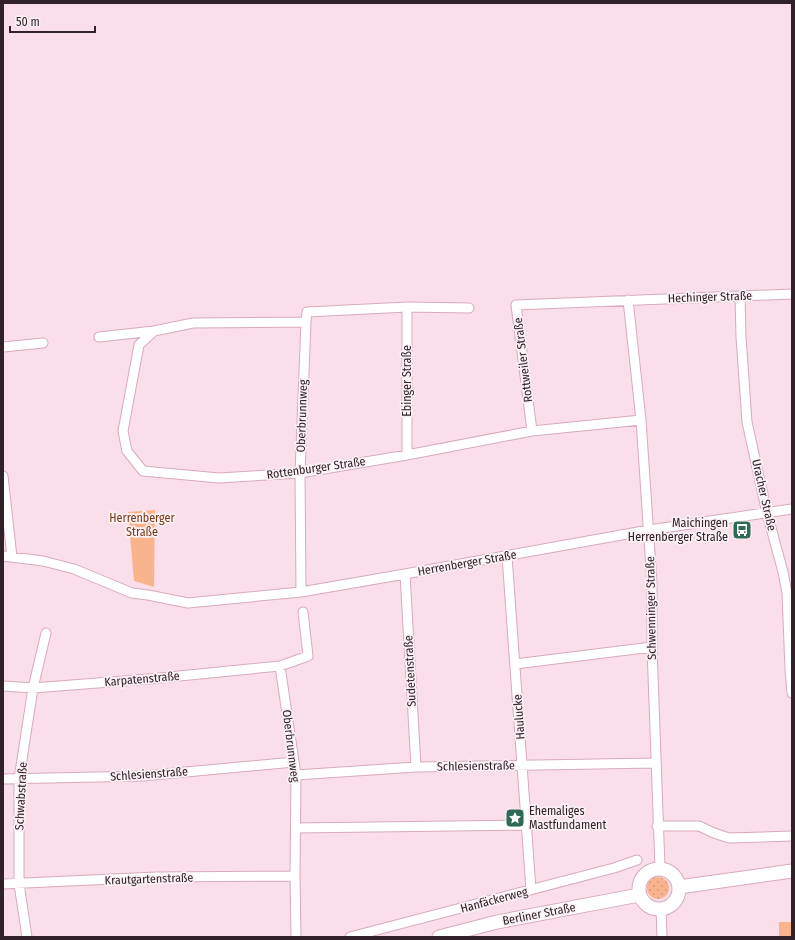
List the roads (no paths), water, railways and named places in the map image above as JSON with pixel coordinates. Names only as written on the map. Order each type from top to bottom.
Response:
[{"type":"main road","points":[[660,868],[673,874],[679,887],[676,899],[667,907],[661,909],[650,907],[645,904],[639,894],[638,888],[643,876],[647,872],[660,868]]},
{"type":"main road","points":[[679,887],[792,871]]},
{"type":"main road","name":"Berliner Straße","points":[[439,937],[497,922],[639,894]]},
{"type":"street","name":"Hechinger Straße","points":[[628,300],[792,294]]},
{"type":"street","name":"Uracher Straße","points":[[740,296],[741,337],[747,422],[767,513],[783,572],[787,593],[792,693]]},
{"type":"street","name":"Schwenninger Straße","points":[[628,300],[641,420],[652,583],[655,764],[660,868]]},
{"type":"street","name":"Rottweiler Straße","points":[[532,432],[516,305],[628,300]]},
{"type":"street","points":[[407,307],[469,308]]},
{"type":"street","name":"Oberbrunnweg","points":[[301,592],[300,473],[307,312],[407,307]]},
{"type":"street","name":"Ebinger Straße","points":[[407,307],[407,455]]},
{"type":"street","name":"Rottenburger Straße","points":[[99,337],[154,331],[192,323],[306,322]]},
{"type":"street","name":"Rottenburger Straße","points":[[154,331],[138,344],[123,431],[127,450],[143,471],[219,478],[300,473],[532,432],[641,420]]},
{"type":"street","points":[[3,346],[43,343]]},
{"type":"street","points":[[3,476],[7,557]]},
{"type":"street","name":"Herrenberger Straße","points":[[7,557],[43,561],[74,569],[132,593],[188,603],[301,592],[649,530],[792,509]]},
{"type":"street","name":"Haulucke","points":[[507,556],[531,890]]},
{"type":"street","name":"Sudetenstraße","points":[[405,574],[416,767]]},
{"type":"street","points":[[280,666],[308,656],[303,612]]},
{"type":"street","name":"Schwabstraße","points":[[27,937],[19,884],[19,778],[34,688],[46,633]]},
{"type":"street","points":[[515,664],[652,647]]},
{"type":"street","name":"Oberbrunnweg","points":[[280,666],[296,775],[296,937]]},
{"type":"street","name":"Karpatenstraße","points":[[3,686],[34,688],[149,679],[280,666]]},
{"type":"street","name":"Schlesienstraße","points":[[3,779],[143,776],[294,762]]},
{"type":"street","name":"Schlesienstraße","points":[[296,775],[416,767],[655,764]]},
{"type":"street","points":[[296,828],[526,825]]},
{"type":"street","points":[[657,826],[699,826],[730,838],[792,836]]},
{"type":"street","name":"Hanfäckerweg","points":[[350,937],[614,868],[637,860]]},
{"type":"street","name":"Krautgartenstraße","points":[[3,884],[157,877],[295,876]]},
{"type":"street","points":[[661,909],[662,937]]},
{"type":"place","name":"Maichingen Herrenberger Straße","points":[[742,530]]},
{"type":"place","name":"Ehemaliges Mastfundament","points":[[515,818]]}]
